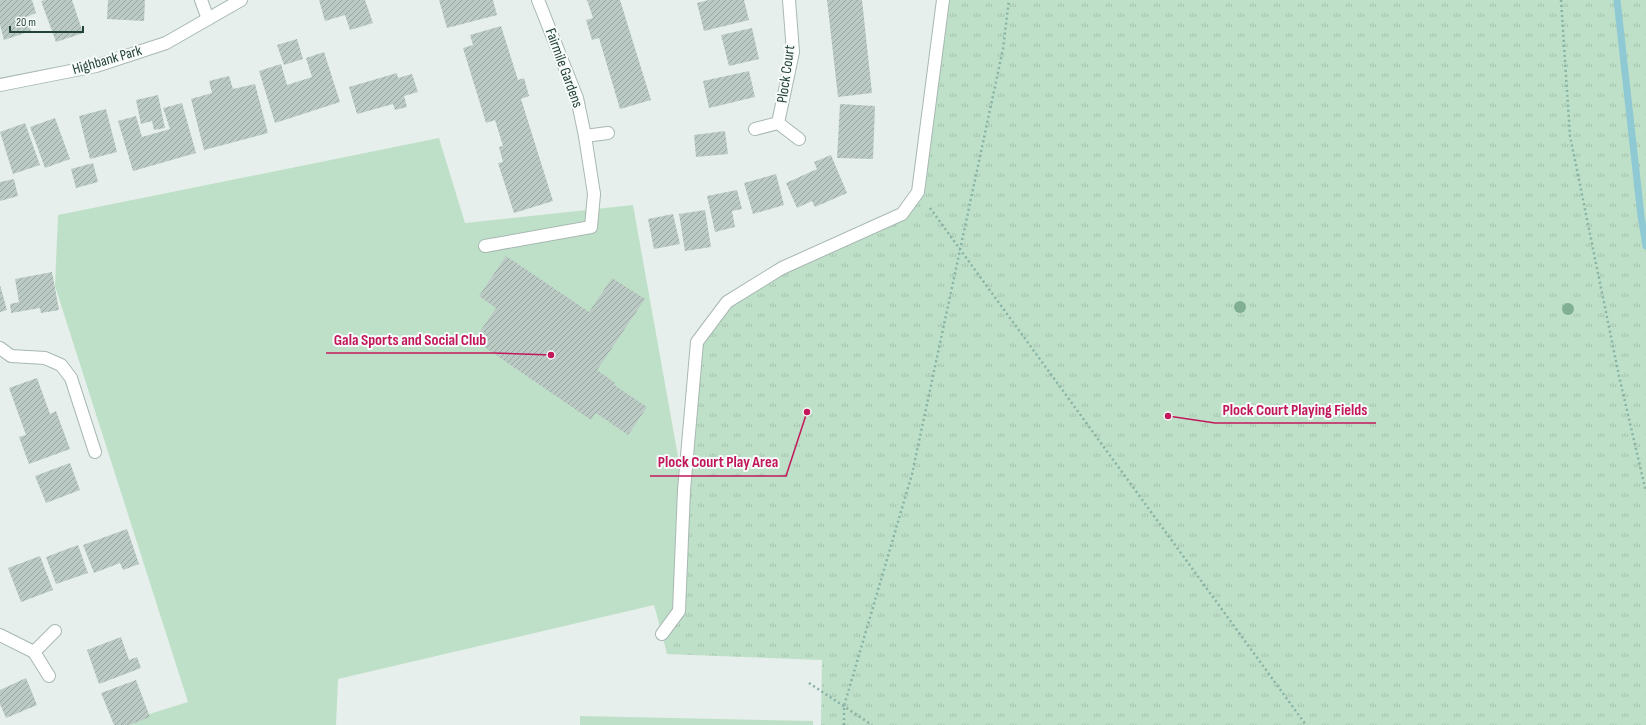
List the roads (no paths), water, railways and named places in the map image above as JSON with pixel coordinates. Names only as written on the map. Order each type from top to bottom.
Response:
[{"type":"street","points":[[201,0],[208,19]]},
{"type":"street","name":"Highbank Park","points":[[0,84],[96,66],[166,43],[241,0]]},
{"type":"street","name":"Fairmile Gardens","points":[[485,246],[591,227],[594,194],[585,136],[577,98],[538,0]]},
{"type":"street","name":"Plock Court","points":[[778,123],[793,52],[789,0]]},
{"type":"street","points":[[662,634],[679,611],[684,490],[697,342],[727,302],[782,268],[902,214],[918,192],[943,0]]},
{"type":"street","name":"Plock Court","points":[[755,129],[778,123]]},
{"type":"street","name":"Plock Court","points":[[778,123],[799,139]]},
{"type":"street","points":[[585,136],[608,133]]},
{"type":"street","points":[[0,348],[11,356],[46,358],[60,365],[71,378],[95,452]]},
{"type":"street","points":[[34,652],[55,631]]},
{"type":"street","points":[[0,635],[34,652],[49,676]]},
{"type":"waterway","points":[[1617,0],[1641,216],[1646,246]]},
{"type":"place","name":"Gala Sports and Social Club","points":[[551,355]]},
{"type":"place","name":"Plock Court Play Area","points":[[807,412]]},
{"type":"place","name":"Plock Court Playing Fields","points":[[1168,416]]}]
